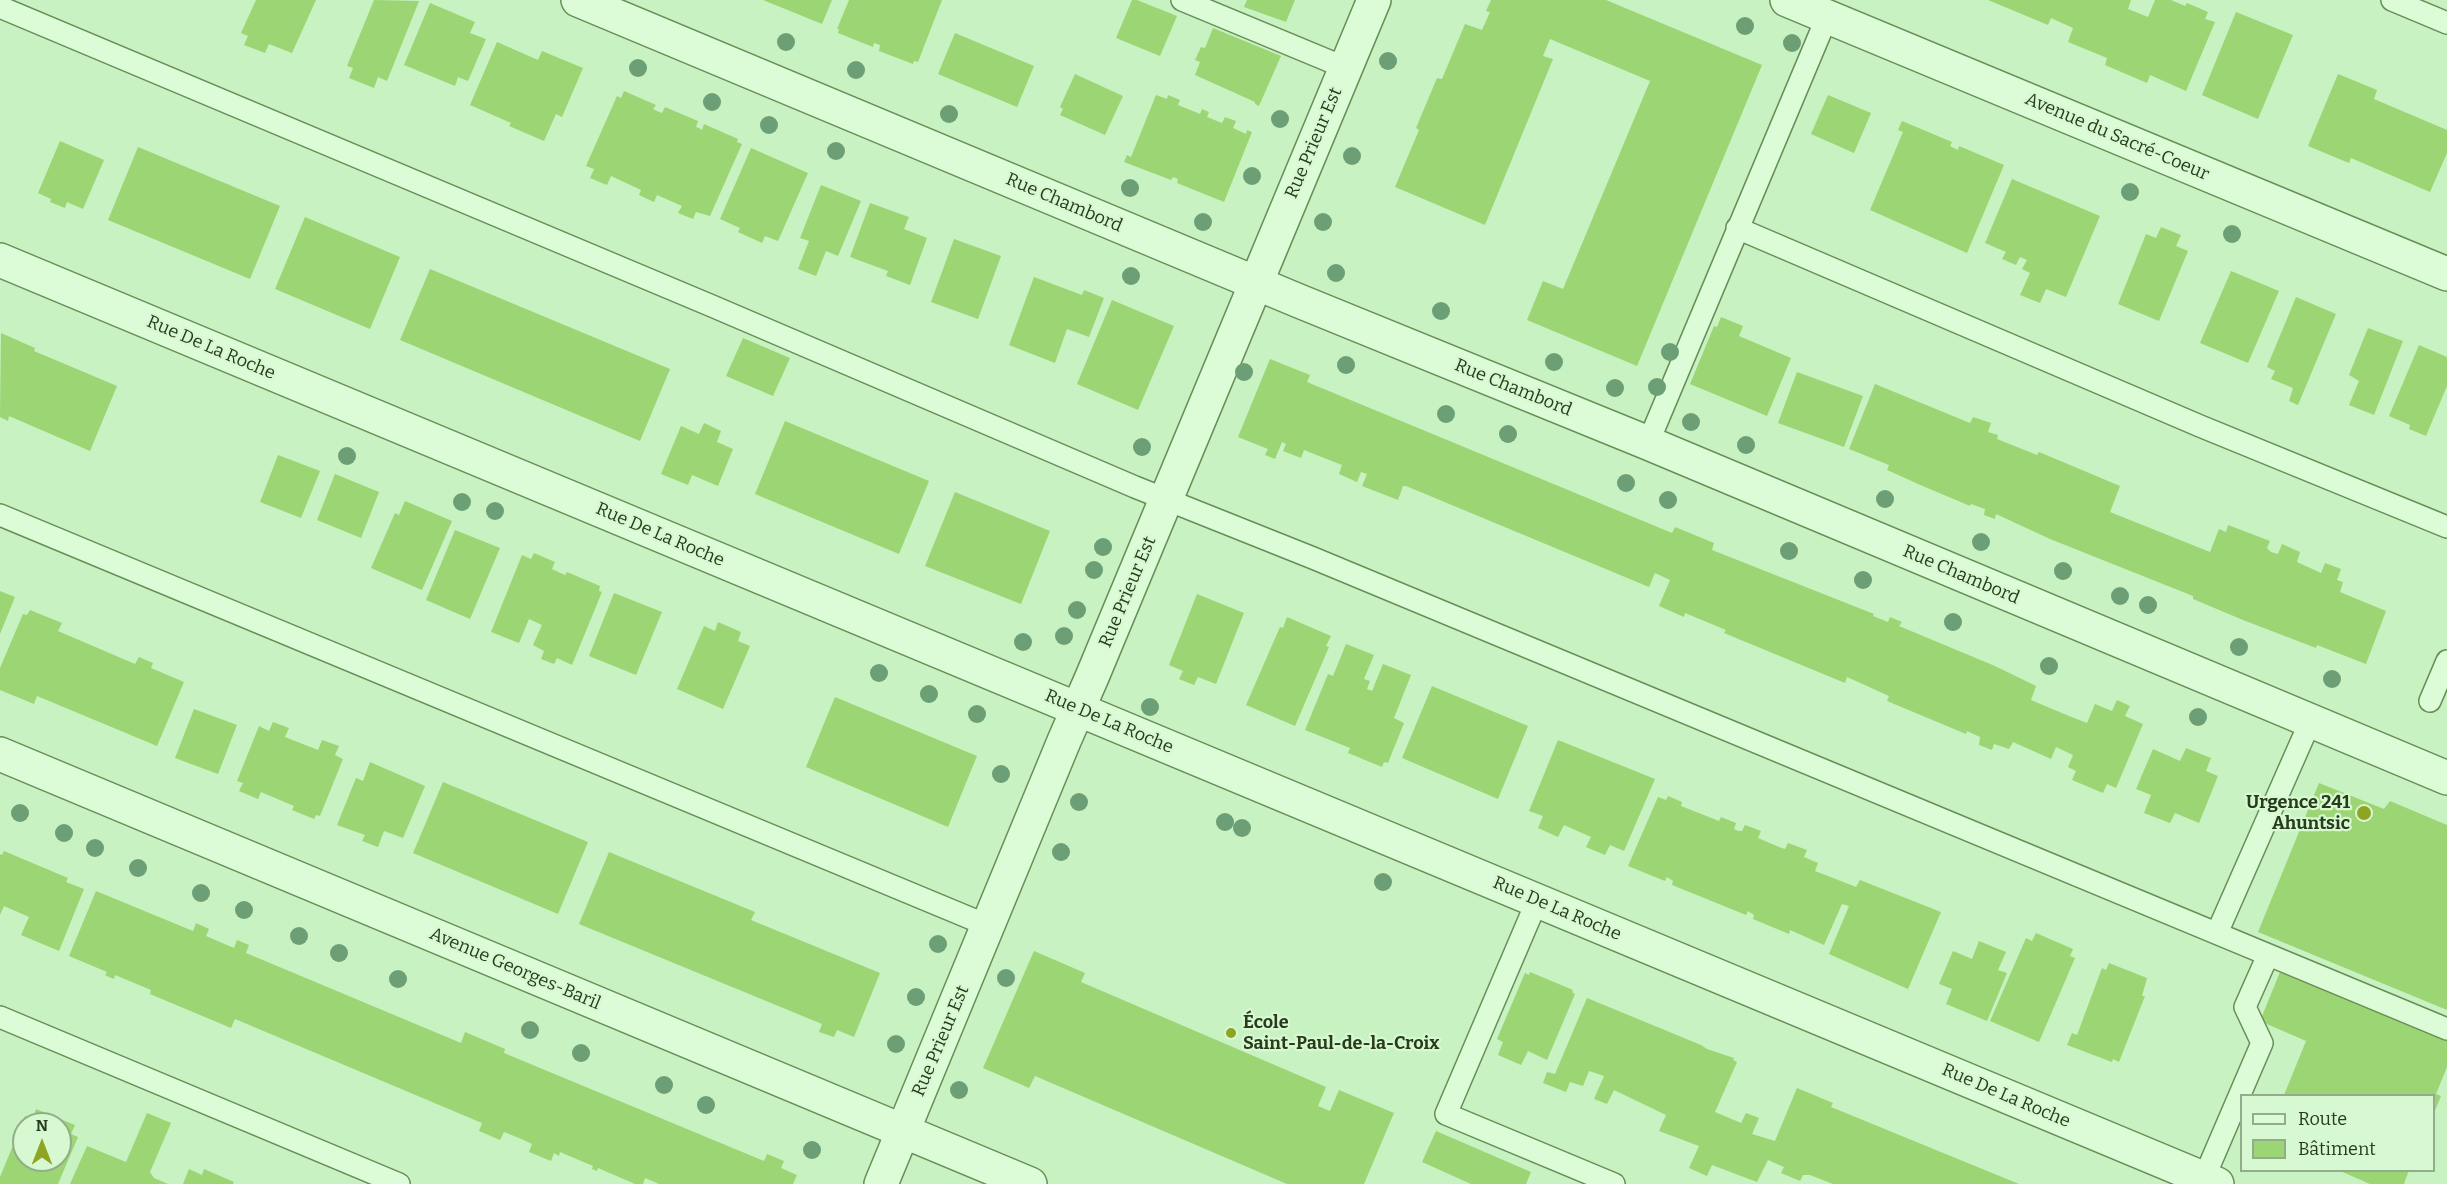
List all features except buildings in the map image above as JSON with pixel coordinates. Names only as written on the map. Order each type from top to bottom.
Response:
[{"type":"street","name":"Rue Chambord","points":[[578,0],[1648,443],[2447,778]]},
{"type":"street","name":"Rue Prieur Est","points":[[881,1184],[1374,0]]},
{"type":"street","name":"Avenue du Sacré-Coeur","points":[[1787,0],[2447,274]]},
{"type":"street","name":"Rue De La Roche","points":[[0,260],[2211,1181]]},
{"type":"street","name":"Avenue Georges-Baril","points":[[0,754],[1030,1184]]},
{"type":"lane","points":[[1182,0],[1347,68]]},
{"type":"lane","points":[[2392,0],[2447,23]]},
{"type":"lane","points":[[0,7],[712,306],[1166,500],[1324,562],[2447,1029]]},
{"type":"lane","points":[[1648,443],[1827,17]]},
{"type":"lane","points":[[1737,228],[2200,426],[2447,527]]},
{"type":"lane","points":[[0,515],[989,926]]},
{"type":"lane","points":[[2430,701],[2447,661]]},
{"type":"lane","points":[[2217,933],[2310,722]]},
{"type":"lane","points":[[1537,901],[1446,1114],[1614,1184]]},
{"type":"lane","points":[[2243,1094],[2262,1043],[2246,1007],[2268,955]]},
{"type":"lane","points":[[0,1017],[399,1184]]},
{"type":"lane","points":[[2211,1181],[2240,1103]]},
{"type":"place","name":"Urgence 241 Ahuntsic","points":[[2364,813]]},
{"type":"place","name":"École Saint-Paul-de-la-Croix","points":[[1231,1033]]}]
